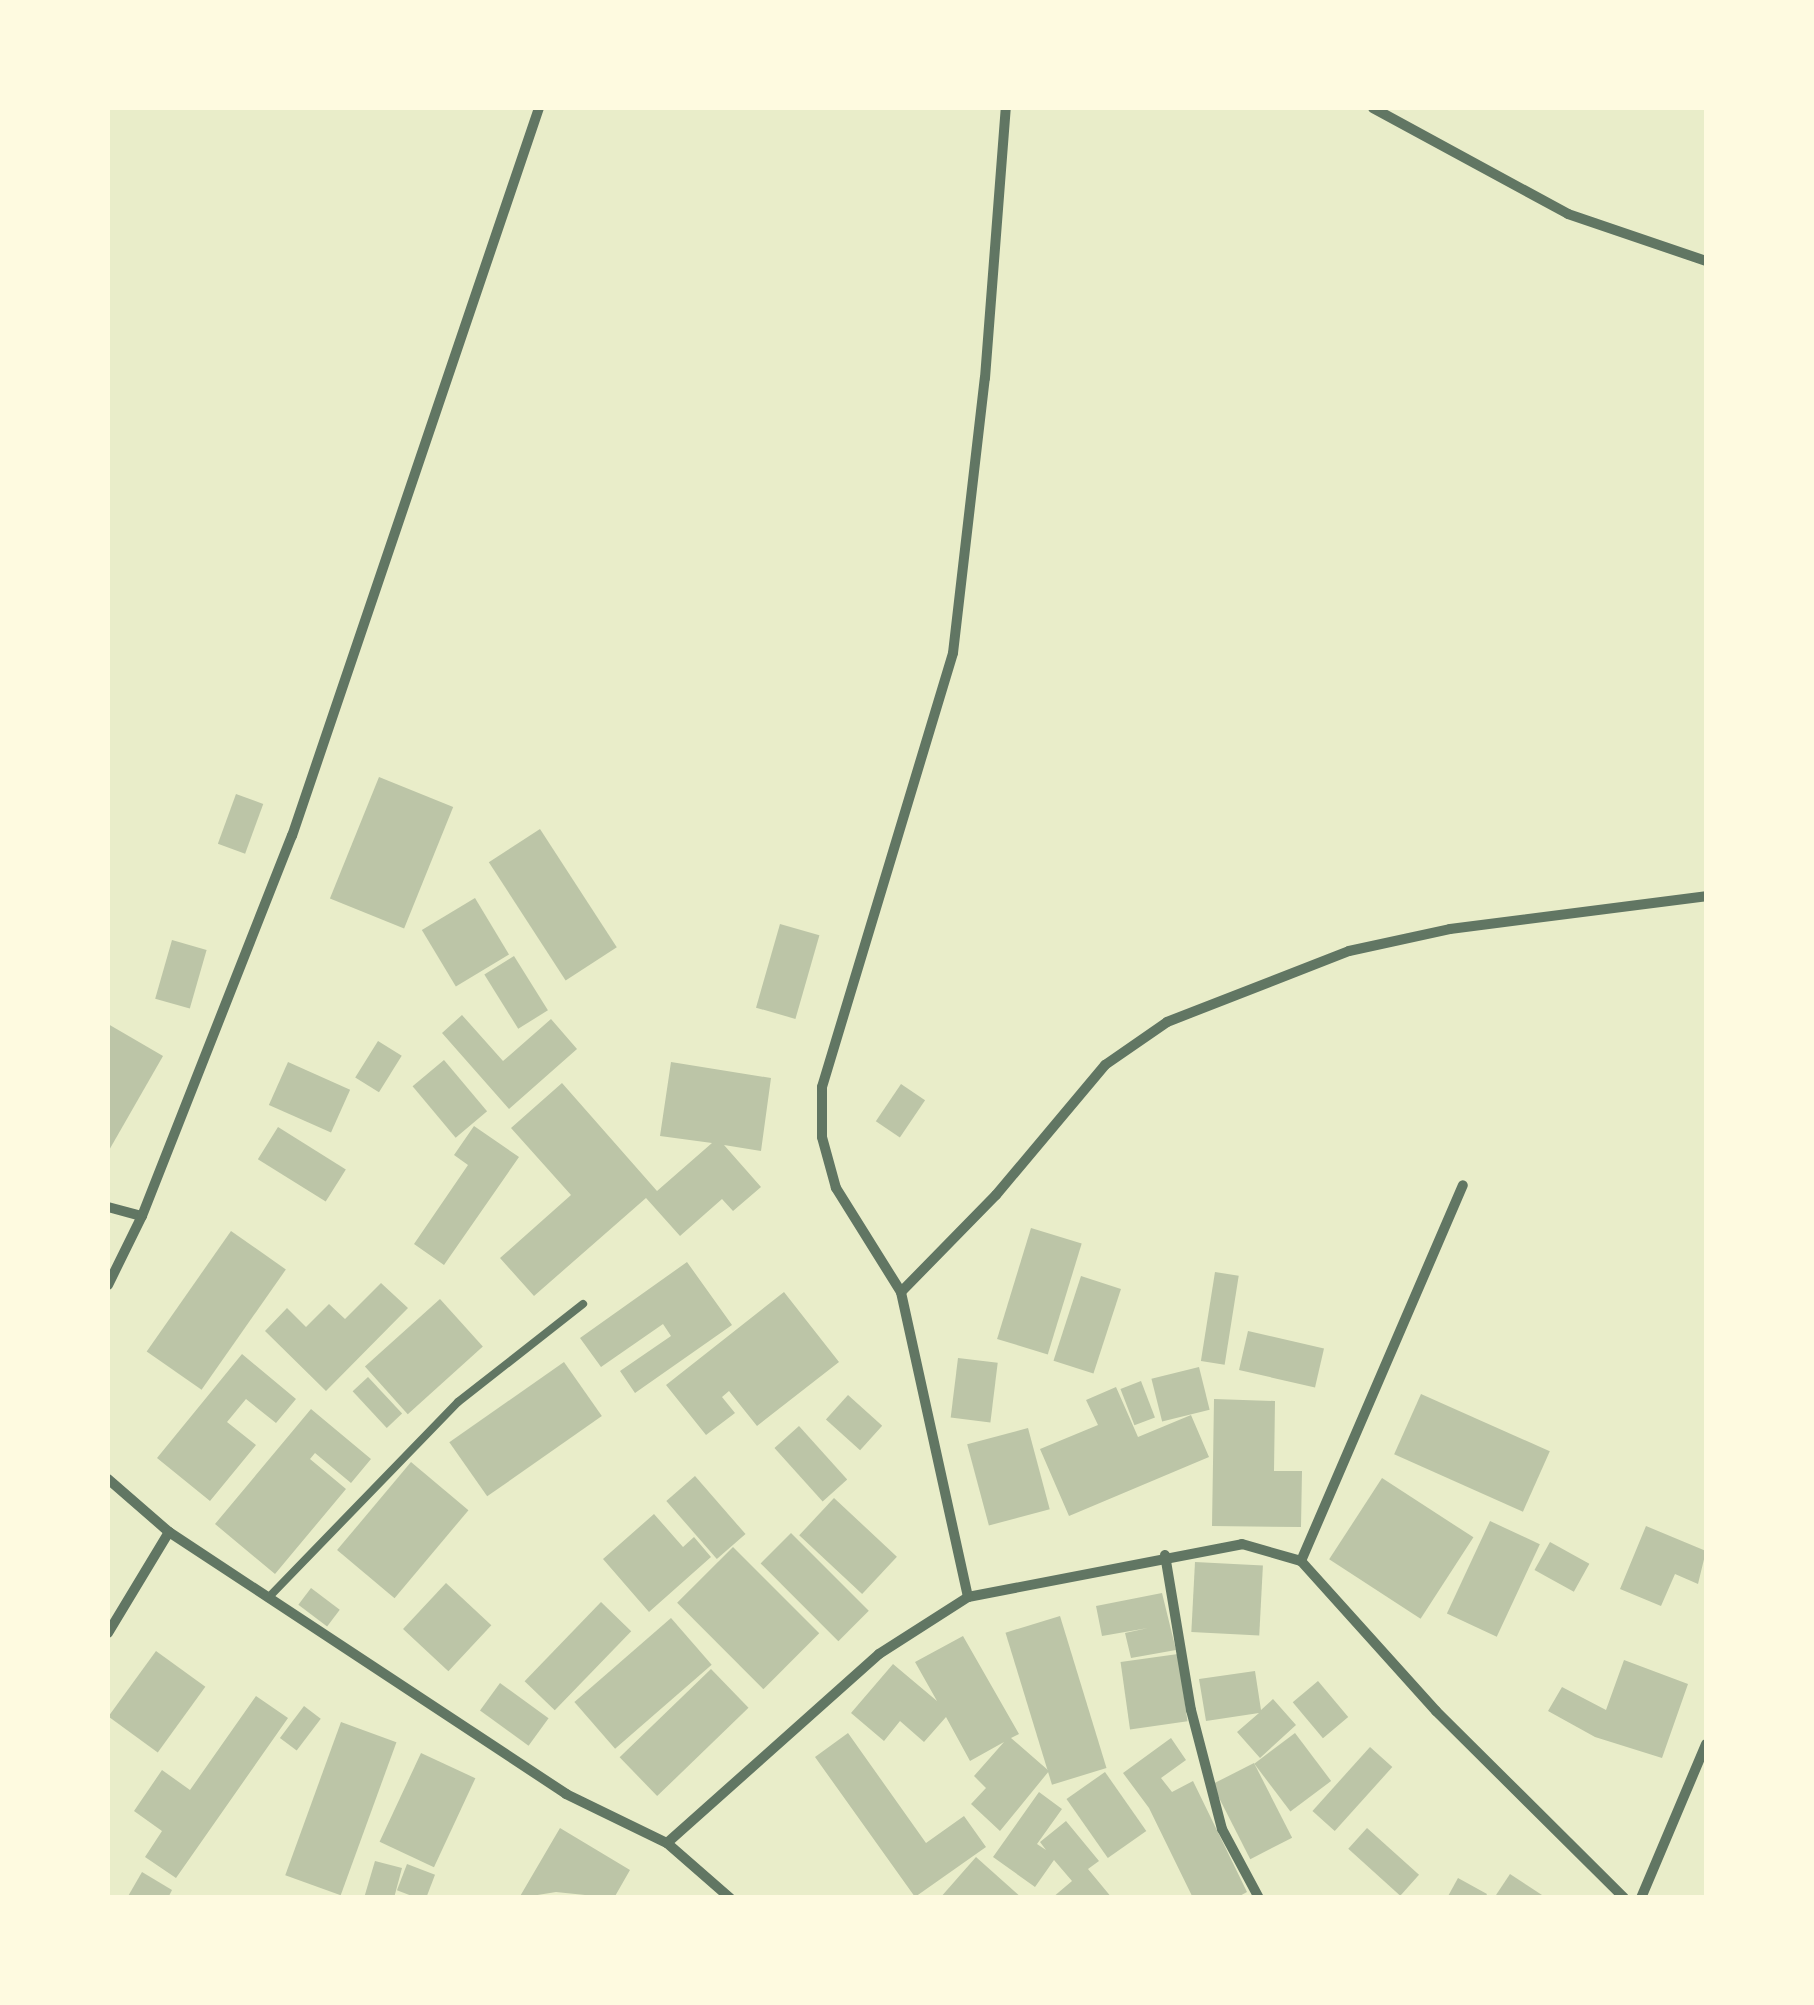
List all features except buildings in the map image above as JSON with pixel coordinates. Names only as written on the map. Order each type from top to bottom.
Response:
[{"type":"street","points":[[108,1284],[142,1216],[292,836],[539,108]]},
{"type":"street","points":[[968,1598],[901,1292],[836,1188],[822,1136],[822,1087],[952,653],[985,378],[1006,108]]},
{"type":"street","points":[[1374,108],[1568,214],[1706,261]]},
{"type":"street","points":[[901,1292],[996,1194],[1105,1065],[1167,1022],[1348,952],[1450,929],[1706,896]]},
{"type":"street","points":[[1301,1561],[1463,1185]]},
{"type":"street","points":[[108,1208],[142,1216]]},
{"type":"street","points":[[108,1479],[169,1532],[566,1794],[667,1843],[730,1898]]},
{"type":"street","points":[[108,1632],[169,1532]]},
{"type":"street","points":[[667,1843],[879,1654],[968,1598],[1164,1554],[1242,1544],[1301,1561],[1436,1711],[1624,1898]]},
{"type":"street","points":[[1164,1554],[1191,1710],[1222,1829],[1258,1898]]},
{"type":"street","points":[[1641,1898],[1706,1744]]},
{"type":"lane","points":[[268,1598],[458,1402],[583,1304]]}]
